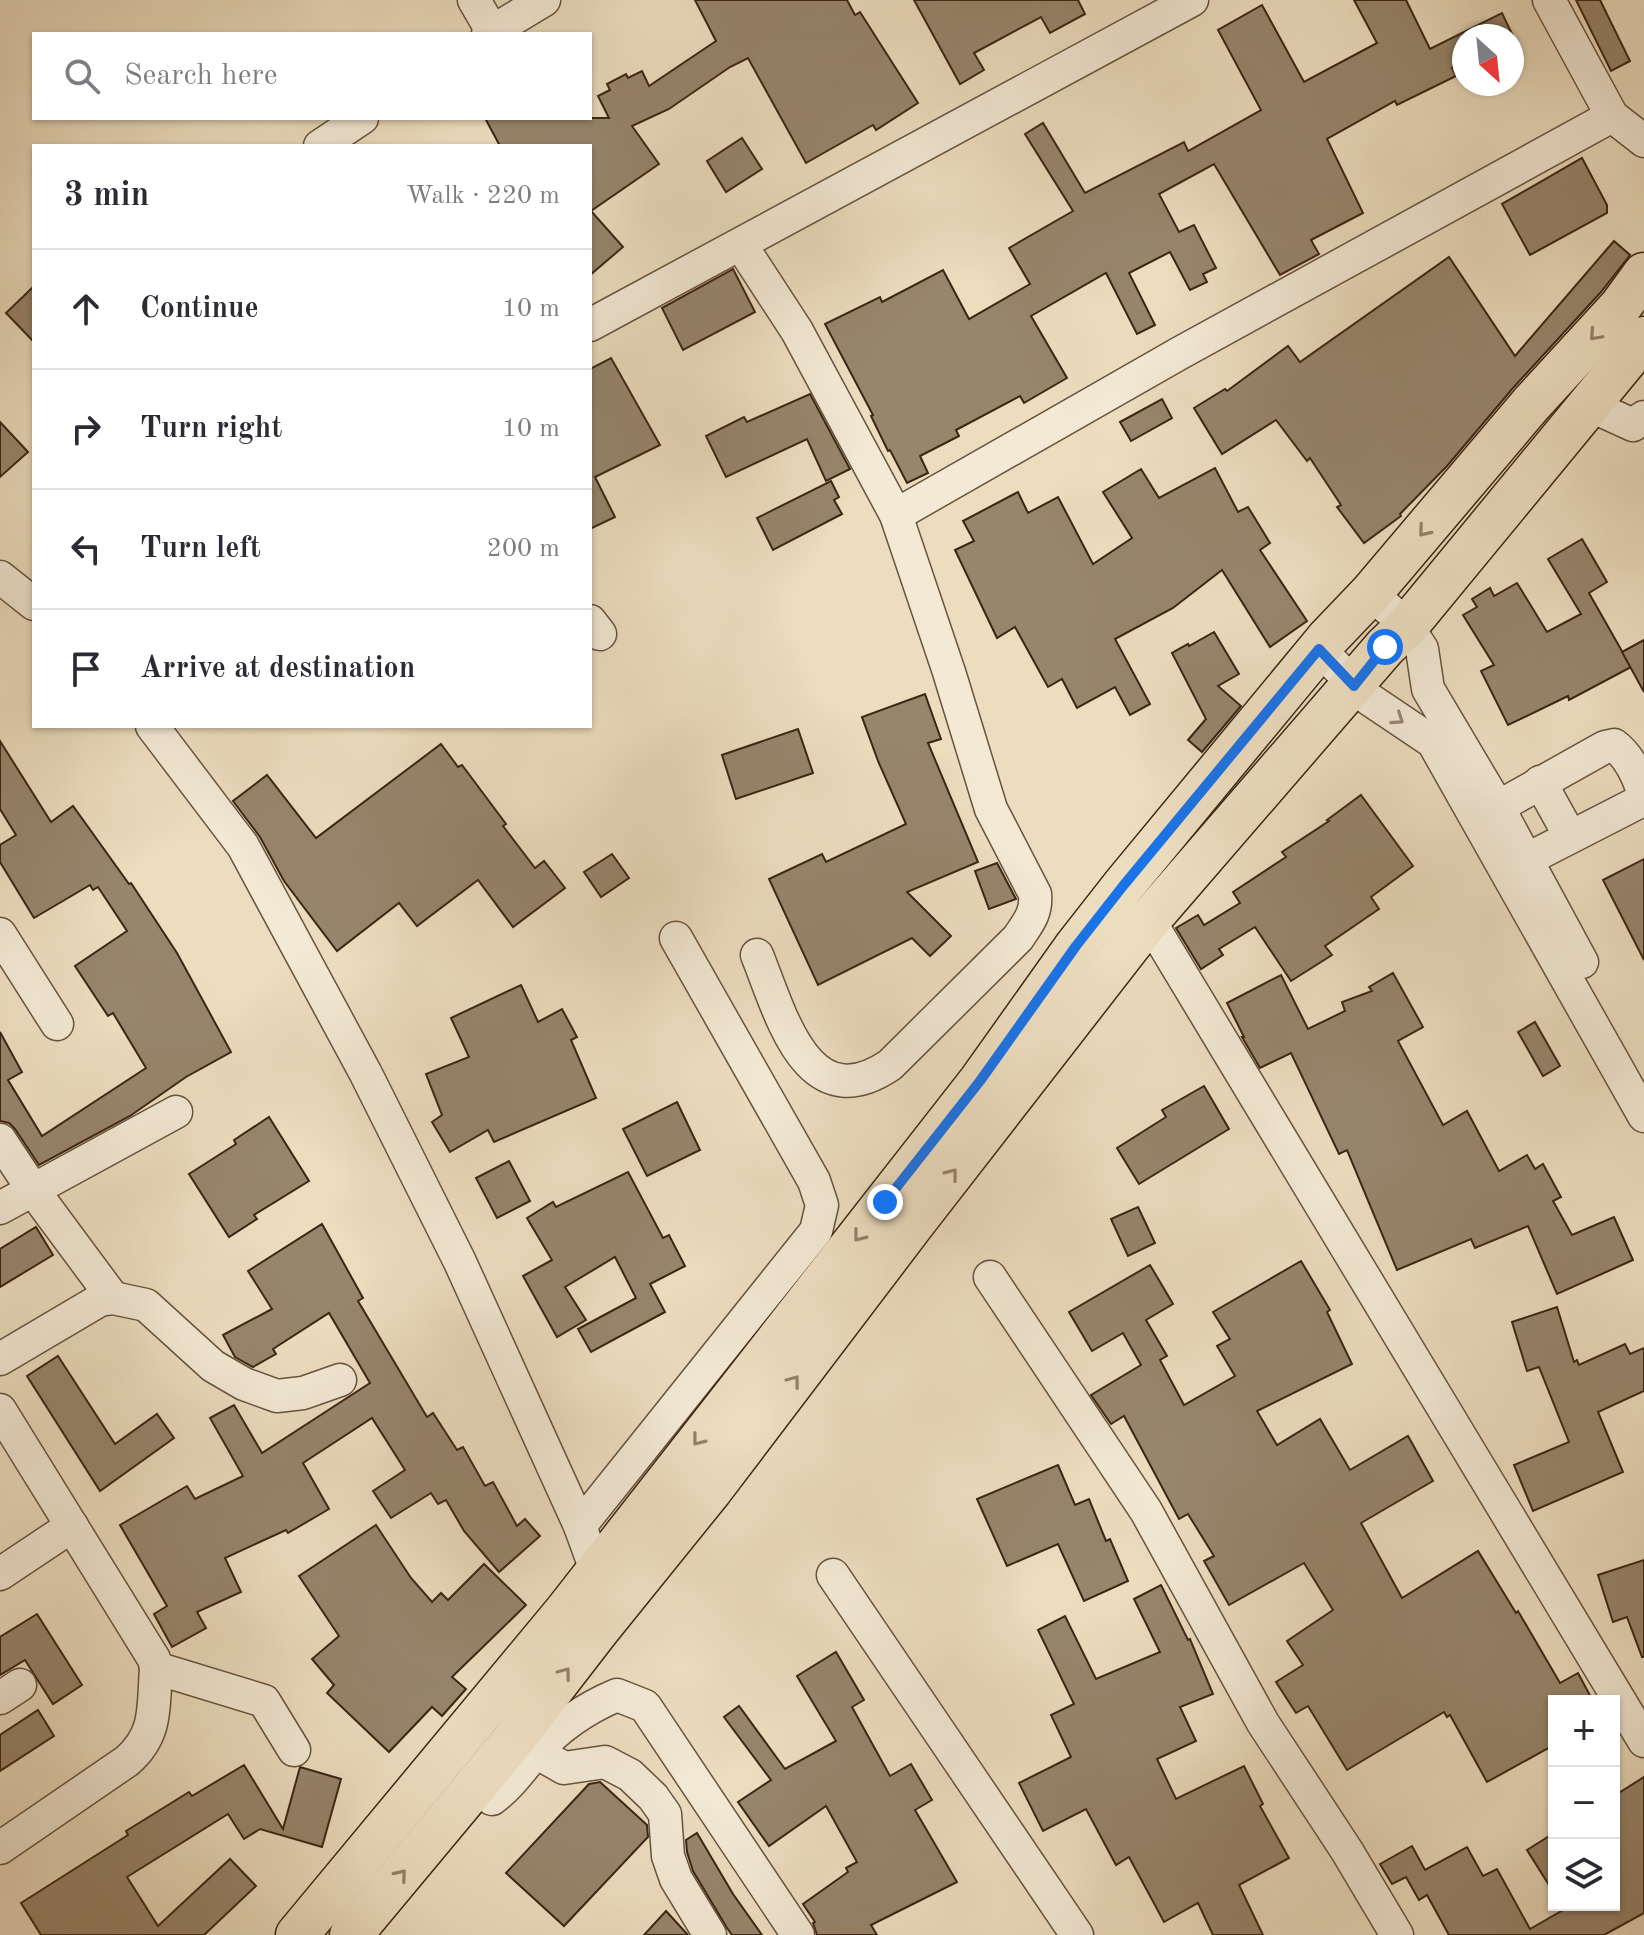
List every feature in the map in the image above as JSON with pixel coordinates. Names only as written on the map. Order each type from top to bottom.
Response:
[{"type":"main road","points":[[297,1935],[447,1757],[596,1570],[980,1081],[1076,946],[1123,886],[1319,649],[1371,593],[1531,404],[1620,307],[1644,274]]},
{"type":"main road","points":[[351,1935],[476,1786],[711,1490],[1149,920],[1385,647],[1618,414],[1643,343]]},
{"type":"street","points":[[474,0],[490,32],[544,0]]},
{"type":"street","points":[[592,324],[1192,0]]},
{"type":"street","points":[[1549,0],[1612,116],[1644,141]]},
{"type":"street","points":[[896,515],[1180,353],[1612,116]]},
{"type":"street","points":[[323,144],[359,120]]},
{"type":"street","points":[[741,245],[797,331],[896,515],[945,657],[991,809],[1035,894],[1036,905],[1032,918],[1018,938],[890,1065],[871,1078],[845,1081],[818,1073],[799,1051],[757,955]]},
{"type":"street","points":[[0,577],[32,602]]},
{"type":"street","points":[[1371,593],[1407,626],[1422,649],[1428,689],[1526,860],[1543,915],[1644,1116]]},
{"type":"street","points":[[1319,649],[1354,686],[1433,742],[1644,1077]]},
{"type":"street","points":[[154,728],[243,846],[366,1074],[460,1262],[580,1526],[596,1570]]},
{"type":"street","points":[[1498,807],[1605,747],[1614,745],[1624,752],[1644,796],[1637,803],[1526,860]]},
{"type":"street","points":[[1540,782],[1570,836]]},
{"type":"street","points":[[1149,920],[1644,1741]]},
{"type":"street","points":[[0,934],[57,1024]]},
{"type":"street","points":[[580,1526],[816,1231],[822,1205],[814,1181],[676,938]]},
{"type":"street","points":[[0,1208],[176,1112]]},
{"type":"street","points":[[0,1140],[113,1298]]},
{"type":"street","points":[[990,1277],[1146,1511],[1263,1723],[1347,1851],[1397,1935]]},
{"type":"street","points":[[0,1359],[100,1300],[113,1298],[146,1305],[213,1366],[244,1384],[277,1396],[303,1393],[340,1380]]},
{"type":"street","points":[[0,1410],[154,1659],[156,1668],[151,1728],[143,1747],[127,1761],[2,1843]]},
{"type":"street","points":[[0,1574],[72,1526]]},
{"type":"street","points":[[833,1575],[1077,1935]]},
{"type":"street","points":[[156,1668],[264,1701],[294,1750]]},
{"type":"street","points":[[476,1786],[492,1799],[509,1787],[536,1752],[588,1707],[617,1695],[645,1706],[798,1935]]},
{"type":"street","points":[[536,1752],[564,1768],[605,1762],[630,1775],[653,1797],[665,1814],[668,1856],[676,1879],[710,1935]]},
{"type":"building","points":[[695,0],[847,0],[855,15],[860,12],[918,103],[876,130],[873,125],[806,163],[748,58],[669,109],[632,126],[659,164],[592,210],[592,144],[499,144],[486,120],[609,118],[598,96],[610,90],[607,84],[626,74],[628,78],[642,71],[649,86],[716,41]]},
{"type":"building","points":[[914,0],[1078,0],[1085,14],[1050,33],[1041,17],[974,53],[984,70],[960,84]]},
{"type":"building","points":[[1354,0],[1406,0],[1430,49],[1452,38],[1452,78],[1397,105],[1395,101],[1327,139],[1363,213],[1311,240],[1319,254],[1280,275],[1214,164],[1159,194],[1179,232],[1194,225],[1216,268],[1203,274],[1207,282],[1190,290],[1170,252],[1129,273],[1155,325],[1137,334],[1106,273],[1031,316],[1067,378],[1024,403],[1020,396],[956,430],[959,436],[920,456],[928,473],[907,483],[825,324],[880,297],[882,302],[943,270],[969,319],[1030,284],[1009,248],[1073,211],[1025,134],[1043,123],[1085,193],[1184,142],[1188,151],[1261,110],[1218,30],[1262,5],[1304,82],[1377,43]]},
{"type":"building","points":[[1576,0],[1600,0],[1630,61],[1611,71]]},
{"type":"building","points":[[1502,13],[1507,24],[1480,24]]},
{"type":"building","points":[[742,138],[762,169],[726,192],[707,161]]},
{"type":"building","points":[[1582,158],[1607,205],[1607,213],[1530,255],[1502,204]]},
{"type":"building","points":[[592,212],[623,247],[592,273]]},
{"type":"building","points":[[1614,241],[1630,255],[1601,292],[1401,516],[1364,543],[1337,507],[1341,505],[1310,458],[1307,461],[1276,420],[1222,454],[1194,408],[1225,389],[1227,391],[1288,346],[1300,362],[1449,257],[1515,356]]},
{"type":"building","points":[[733,269],[755,312],[683,350],[662,308]]},
{"type":"building","points":[[32,288],[32,340],[6,313]]},
{"type":"building","points":[[611,358],[660,445],[595,477],[615,517],[592,528],[592,368]]},
{"type":"building","points":[[810,394],[850,469],[826,481],[807,439],[726,477],[706,436],[744,417],[747,422]]},
{"type":"building","points":[[1162,399],[1172,418],[1131,441],[1120,422]]},
{"type":"building","points":[[0,422],[28,452],[0,477]]},
{"type":"building","points":[[1215,468],[1238,512],[1248,507],[1270,543],[1260,550],[1307,621],[1270,647],[1222,570],[1173,608],[1115,639],[1150,704],[1130,715],[1115,687],[1077,708],[1062,679],[1048,687],[1015,627],[997,638],[955,550],[974,541],[963,521],[1018,492],[1028,513],[1058,497],[1093,564],[1132,538],[1103,492],[1141,469],[1159,498]]},
{"type":"building","points":[[831,481],[839,497],[834,500],[842,514],[773,550],[757,518]]},
{"type":"building","points":[[1582,539],[1607,582],[1589,593],[1631,667],[1569,700],[1568,696],[1508,725],[1481,671],[1494,665],[1463,615],[1477,607],[1472,599],[1490,588],[1494,596],[1517,583],[1547,632],[1581,614],[1548,559]]},
{"type":"building","points":[[1214,632],[1239,674],[1218,686],[1241,706],[1202,752],[1188,740],[1206,719],[1172,653]]},
{"type":"building","points":[[1644,640],[1644,692],[1622,652]]},
{"type":"building","points":[[925,694],[941,739],[928,743],[978,862],[907,892],[951,936],[930,956],[912,938],[818,985],[769,879],[822,854],[826,862],[906,824],[862,717]]},
{"type":"building","points":[[798,729],[813,773],[736,799],[722,755]]},
{"type":"building","points":[[0,741],[51,822],[73,806],[131,883],[177,953],[231,1052],[186,1077],[130,1116],[39,1165],[15,1129],[9,1123],[0,1121],[0,1032],[22,1072],[8,1080],[42,1136],[146,1068],[113,1013],[108,1016],[75,966],[127,931],[98,887],[93,890],[90,885],[34,918],[0,862],[0,845],[16,835],[0,809]]},
{"type":"building","points":[[441,744],[458,767],[462,765],[535,868],[544,861],[565,888],[513,927],[478,880],[417,926],[399,903],[337,951],[284,881],[260,837],[233,801],[267,775],[316,838]]},
{"type":"building","points":[[1361,795],[1413,866],[1371,897],[1379,909],[1325,946],[1332,955],[1291,981],[1255,927],[1219,949],[1223,955],[1201,969],[1176,928],[1198,915],[1204,925],[1240,903],[1233,892],[1286,857],[1282,852]]},
{"type":"building","points":[[612,854],[629,878],[601,897],[584,872]]},
{"type":"building","points":[[1644,859],[1644,960],[1603,880]]},
{"type":"building","points":[[997,863],[1016,899],[989,909],[975,871]]},
{"type":"building","points":[[1393,973],[1423,1027],[1398,1041],[1443,1125],[1467,1111],[1499,1171],[1527,1155],[1535,1169],[1543,1164],[1561,1197],[1553,1201],[1572,1235],[1614,1217],[1633,1260],[1557,1294],[1528,1226],[1475,1248],[1471,1239],[1397,1270],[1347,1150],[1339,1154],[1291,1053],[1260,1068],[1227,1003],[1281,975],[1308,1029],[1345,1011],[1342,1002],[1372,991],[1369,987]]},
{"type":"building","points":[[521,985],[538,1022],[562,1009],[577,1037],[571,1040],[596,1098],[494,1142],[488,1130],[450,1152],[432,1122],[442,1115],[426,1074],[469,1057],[451,1018]]},
{"type":"building","points":[[1535,1022],[1560,1066],[1543,1076],[1518,1032]]},
{"type":"building","points":[[1204,1086],[1229,1129],[1139,1184],[1117,1148],[1166,1117],[1162,1110]]},
{"type":"building","points":[[677,1102],[700,1150],[647,1176],[623,1129]]},
{"type":"building","points":[[269,1117],[309,1181],[254,1215],[257,1219],[229,1237],[189,1174],[236,1144],[234,1140]]},
{"type":"building","points":[[509,1161],[530,1201],[497,1218],[476,1178]]},
{"type":"building","points":[[628,1172],[663,1238],[669,1235],[685,1266],[650,1284],[665,1312],[591,1352],[578,1329],[636,1298],[615,1257],[565,1287],[586,1320],[557,1337],[523,1276],[552,1260],[527,1218],[553,1202],[556,1207]]},
{"type":"building","points":[[1138,1207],[1155,1243],[1128,1256],[1111,1219]]},
{"type":"building","points":[[322,1224],[363,1298],[358,1301],[427,1417],[433,1413],[457,1450],[463,1447],[485,1486],[493,1482],[517,1526],[525,1519],[540,1536],[499,1572],[464,1531],[446,1500],[438,1504],[431,1493],[391,1518],[373,1491],[405,1470],[372,1418],[303,1463],[329,1509],[288,1533],[286,1530],[225,1558],[241,1592],[197,1612],[206,1628],[172,1647],[154,1614],[167,1606],[120,1525],[187,1486],[195,1499],[243,1476],[210,1418],[234,1405],[262,1453],[370,1383],[329,1313],[273,1349],[276,1354],[253,1367],[235,1357],[223,1335],[272,1309],[248,1271]]},
{"type":"building","points":[[36,1227],[53,1255],[0,1287],[0,1249]]},
{"type":"building","points":[[1301,1261],[1330,1310],[1327,1312],[1352,1364],[1257,1411],[1277,1445],[1320,1419],[1350,1470],[1408,1436],[1433,1481],[1361,1523],[1402,1598],[1478,1551],[1560,1683],[1578,1673],[1590,1695],[1548,1695],[1548,1748],[1487,1782],[1450,1715],[1447,1717],[1444,1712],[1347,1770],[1308,1706],[1296,1713],[1276,1682],[1303,1665],[1287,1641],[1333,1610],[1304,1563],[1229,1605],[1204,1561],[1214,1556],[1188,1514],[1179,1519],[1124,1416],[1111,1424],[1091,1395],[1141,1365],[1123,1333],[1092,1351],[1069,1312],[1150,1265],[1173,1304],[1146,1320],[1167,1356],[1160,1360],[1184,1405],[1235,1376],[1217,1346],[1230,1339],[1213,1312]]},
{"type":"building","points":[[1557,1307],[1574,1362],[1577,1360],[1579,1365],[1625,1344],[1630,1354],[1644,1348],[1644,1391],[1598,1412],[1623,1472],[1533,1511],[1514,1465],[1569,1442],[1539,1367],[1527,1371],[1512,1322]]},
{"type":"building","points":[[58,1356],[115,1444],[157,1414],[174,1438],[100,1491],[27,1376]]},
{"type":"building","points":[[1058,1465],[1075,1505],[1089,1499],[1106,1541],[1110,1539],[1128,1581],[1084,1601],[1058,1544],[1007,1566],[977,1499]]},
{"type":"building","points":[[376,1525],[411,1578],[432,1602],[441,1593],[448,1600],[484,1564],[526,1605],[452,1677],[466,1689],[442,1716],[432,1707],[389,1752],[327,1693],[334,1685],[312,1659],[339,1636],[299,1576]]},
{"type":"building","points":[[1644,1560],[1642,1657],[1627,1617],[1613,1622],[1598,1575]]},
{"type":"building","points":[[1161,1585],[1190,1639],[1213,1694],[1180,1707],[1196,1741],[1157,1759],[1176,1799],[1244,1766],[1263,1804],[1260,1806],[1289,1858],[1239,1885],[1263,1935],[1213,1935],[1198,1903],[1164,1922],[1129,1857],[1116,1865],[1086,1809],[1043,1831],[1019,1783],[1071,1757],[1051,1715],[1074,1704],[1038,1630],[1065,1616],[1096,1679],[1160,1652],[1134,1599]]},
{"type":"building","points":[[37,1614],[82,1685],[53,1704],[25,1660],[0,1675],[0,1637]]},
{"type":"building","points":[[836,1652],[864,1700],[852,1707],[890,1776],[911,1764],[932,1800],[915,1810],[957,1882],[871,1925],[877,1935],[817,1935],[815,1922],[803,1904],[857,1862],[826,1806],[769,1846],[738,1802],[771,1780],[724,1717],[739,1706],[785,1769],[836,1741],[797,1676]]},
{"type":"building","points":[[38,1710],[54,1736],[0,1771],[0,1735]]},
{"type":"building","points":[[244,1765],[283,1829],[300,1767],[341,1779],[322,1847],[260,1829],[244,1839],[228,1814],[127,1877],[158,1926],[230,1859],[256,1886],[204,1935],[41,1935],[21,1903],[189,1792],[192,1796]]},
{"type":"building","points":[[1644,1777],[1644,1913],[1604,1935],[1449,1935],[1427,1895],[1419,1900],[1406,1877],[1392,1884],[1380,1864],[1412,1846],[1425,1870],[1467,1847],[1483,1876],[1497,1869],[1530,1929],[1562,1911],[1620,1911],[1620,1792]]},
{"type":"building","points":[[600,1782],[647,1825],[648,1837],[564,1926],[506,1873],[589,1784]]},
{"type":"building","points":[[697,1833],[733,1894],[762,1935],[732,1935],[727,1928],[693,1871],[687,1852],[686,1840]]},
{"type":"building","points":[[1548,1837],[1548,1883],[1527,1850]]},
{"type":"building","points":[[666,1911],[688,1935],[644,1935]]},
{"type":"route","points":[[885,1202],[980,1081],[1076,946],[1123,886],[1319,649],[1354,686],[1385,647]]}]
